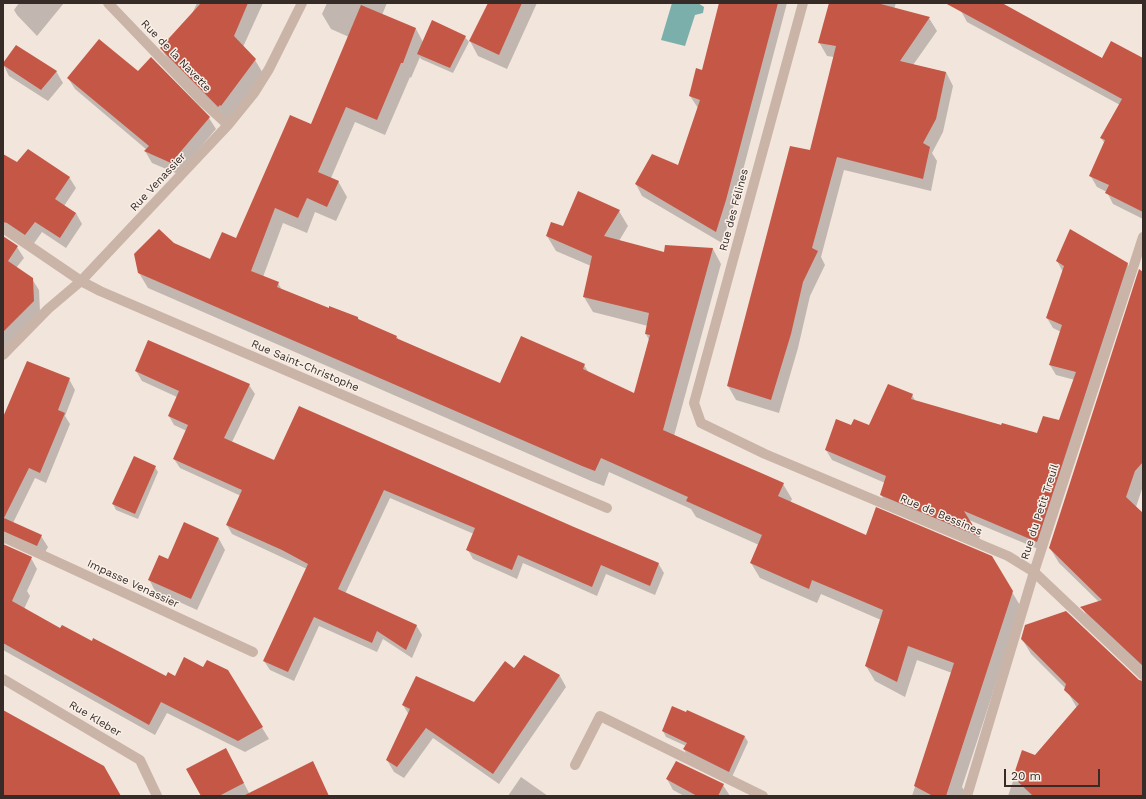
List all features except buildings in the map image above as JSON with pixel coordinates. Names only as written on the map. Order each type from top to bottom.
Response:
[{"type":"street","name":"Rue de la Navette","points":[[108,3],[202,101],[228,125]]},
{"type":"street","name":"Rue Venassier","points":[[3,355],[48,309],[81,281],[228,125],[254,93],[269,69],[302,3]]},
{"type":"street","name":"Rue des Félines","points":[[701,423],[694,403],[803,3]]},
{"type":"street","name":"Rue Saint-Christophe","points":[[3,228],[81,281],[100,291],[607,508]]},
{"type":"street","name":"Rue du Petit Treuil","points":[[967,796],[1034,572],[1143,237]]},
{"type":"street","name":"Rue de Bessines","points":[[701,423],[765,454],[1008,556],[1034,572],[1143,674]]},
{"type":"street","name":"Impasse Venassier","points":[[3,537],[253,652]]},
{"type":"street","name":"Rue Kleber","points":[[3,679],[140,760],[157,796]]},
{"type":"street","points":[[575,765],[600,716],[763,796]]},
{"type":"water","points":[[672,3],[698,3],[704,7],[703,13],[695,15],[685,46],[661,40]]}]
